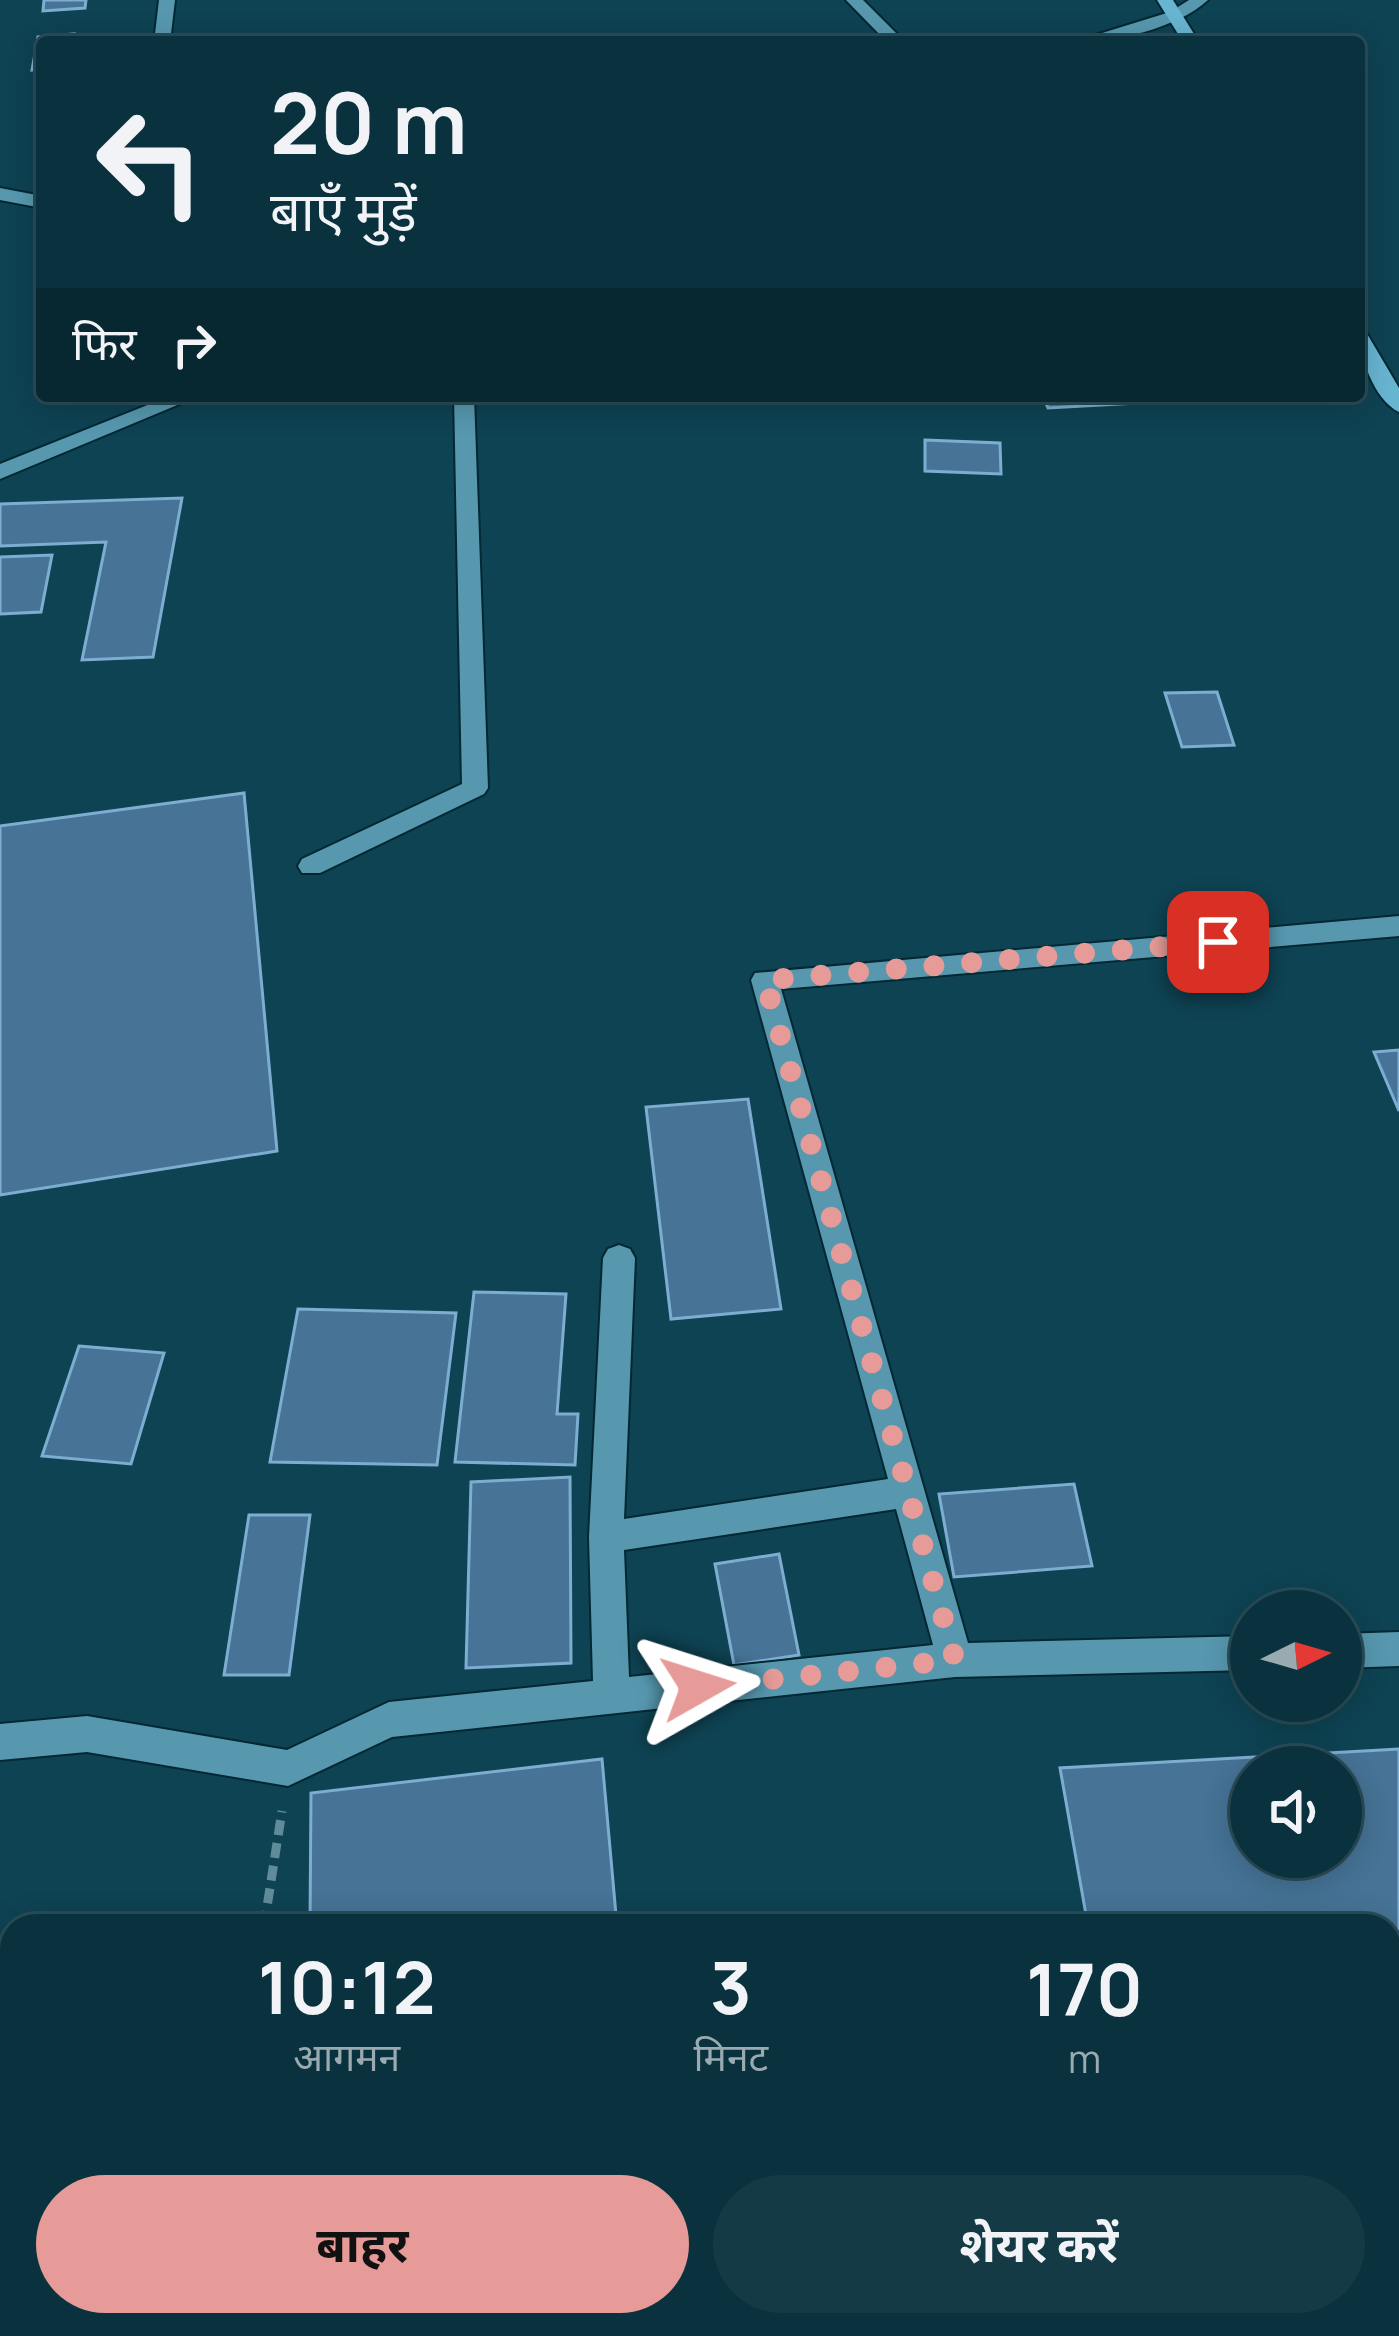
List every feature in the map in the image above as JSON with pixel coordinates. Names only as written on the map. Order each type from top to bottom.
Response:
[{"type":"main road","points":[[1170,8],[1187,36]]},
{"type":"main road","points":[[1365,346],[1399,406]]},
{"type":"street","points":[[163,36],[166,0]]},
{"type":"street","points":[[854,0],[891,36]]},
{"type":"street","points":[[1097,36],[1200,0]]},
{"type":"street","points":[[0,194],[36,201]]},
{"type":"street","points":[[0,472],[174,402]]},
{"type":"street","points":[[311,866],[475,788],[464,402]]},
{"type":"street","points":[[955,1660],[765,980],[1399,926]]},
{"type":"street","points":[[612,1696],[606,1537],[620,1258]]},
{"type":"street","points":[[606,1537],[911,1491]]},
{"type":"street","points":[[1362,1650],[1399,1649]]},
{"type":"street","points":[[0,1742],[87,1734],[288,1768],[388,1720],[955,1660],[1230,1653]]},
{"type":"path","points":[[267,1914],[288,1768]]},
{"type":"building","points":[[44,0],[86,0],[85,8],[43,11]]},
{"type":"building","points":[[1046,402],[1155,402],[1048,408]]},
{"type":"building","points":[[925,440],[1000,443],[1001,474],[925,471]]},
{"type":"building","points":[[182,498],[153,657],[82,660],[106,542],[0,546],[0,504]]},
{"type":"building","points":[[52,555],[41,612],[0,614],[0,557]]},
{"type":"building","points":[[1217,692],[1234,745],[1182,747],[1165,693]]},
{"type":"building","points":[[244,793],[277,1151],[0,1195],[0,826]]},
{"type":"building","points":[[1399,1050],[1399,1111],[1374,1052]]},
{"type":"building","points":[[748,1099],[781,1309],[671,1319],[646,1107]]},
{"type":"building","points":[[474,1292],[566,1294],[557,1414],[578,1414],[575,1465],[455,1462]]},
{"type":"building","points":[[298,1309],[456,1313],[437,1465],[270,1462]]},
{"type":"building","points":[[79,1346],[164,1353],[131,1464],[42,1456]]},
{"type":"building","points":[[570,1477],[571,1663],[466,1668],[471,1482]]},
{"type":"building","points":[[1074,1484],[1092,1566],[954,1577],[939,1494]]},
{"type":"building","points":[[249,1515],[310,1515],[289,1675],[224,1675]]},
{"type":"building","points":[[779,1554],[799,1655],[734,1665],[715,1564]]},
{"type":"building","points":[[1399,1749],[1399,1914],[1086,1914],[1060,1768],[1230,1758],[1230,1878],[1362,1878],[1362,1751]]},
{"type":"building","points":[[602,1759],[616,1914],[310,1914],[311,1793]]},
{"type":"route","points":[[698,1687],[955,1660],[765,980],[1218,942]]}]
